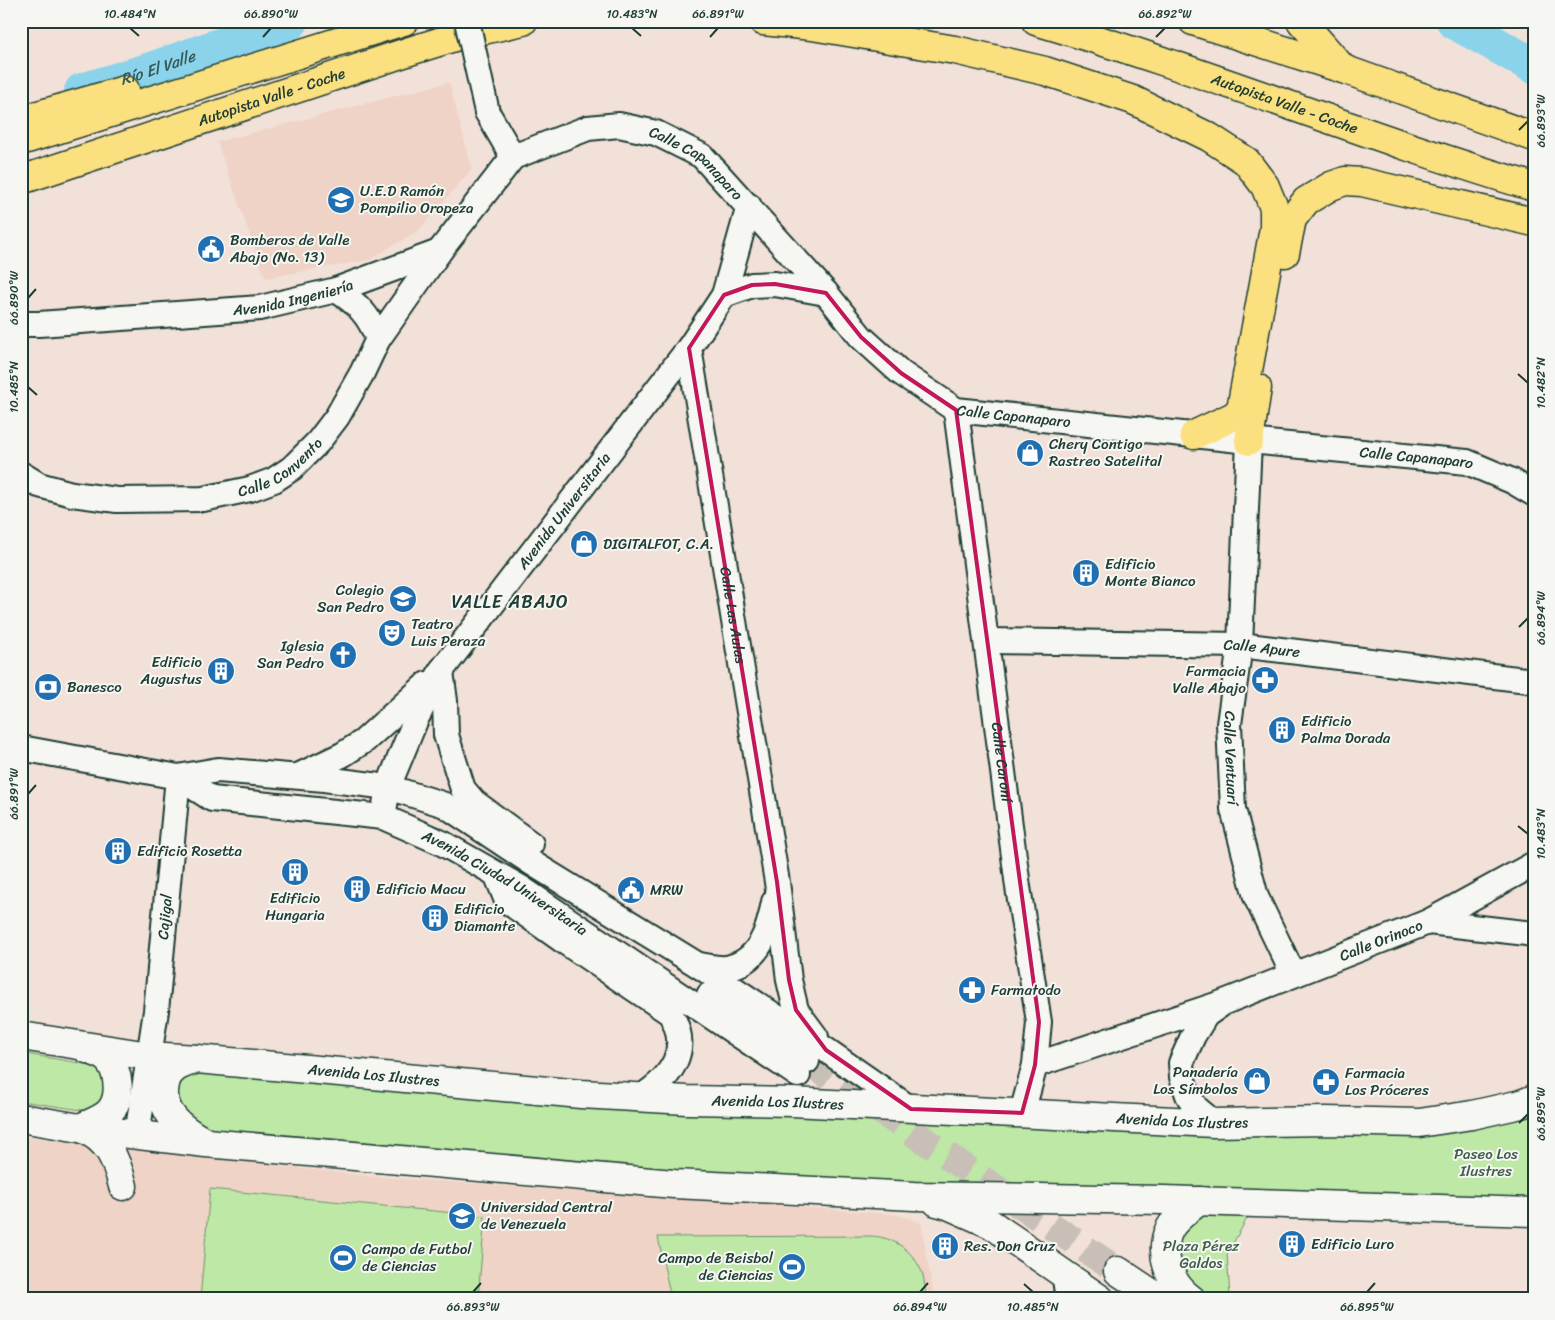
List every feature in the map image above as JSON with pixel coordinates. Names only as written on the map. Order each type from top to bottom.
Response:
[{"type":"highway","points":[[21,120],[220,62],[348,21]]},
{"type":"highway","name":"Autopista Valle - Coche","points":[[21,141],[404,21]]},
{"type":"highway","name":"Autopista Valle - Coche","points":[[21,180],[413,50],[461,35],[523,21]]},
{"type":"highway","points":[[763,21],[812,26],[955,50],[1045,71],[1134,100],[1209,137],[1246,161],[1265,186],[1274,208],[1274,228],[1241,409],[1230,418],[1194,435]]},
{"type":"highway","name":"Autopista Valle - Coche","points":[[1036,21],[1195,72],[1469,167],[1534,187]]},
{"type":"highway","points":[[1193,21],[1343,69],[1534,137]]},
{"type":"highway","points":[[1301,21],[1343,69]]},
{"type":"highway","points":[[1249,441],[1258,386],[1292,219],[1306,202],[1331,186],[1345,181],[1362,182],[1534,222]]},
{"type":"main road","name":"Avenida Los Ilustres","points":[[21,1036],[149,1056],[581,1094],[792,1102],[1214,1123],[1326,1121],[1419,1123],[1472,1115],[1521,1104],[1534,1099]]},
{"type":"main road","points":[[76,1045],[97,1052],[109,1060],[116,1075],[117,1087],[117,1097],[110,1112],[80,1128]]},
{"type":"main road","points":[[196,1059],[180,1065],[172,1071],[166,1079],[162,1093],[169,1114],[190,1134],[206,1143]]},
{"type":"main road","points":[[21,1118],[80,1128],[206,1143],[674,1184],[914,1196],[1199,1201],[1534,1212]]},
{"type":"main road","points":[[80,1128],[101,1139],[109,1149],[118,1166],[123,1186]]},
{"type":"main road","points":[[914,1196],[948,1205],[991,1224],[1066,1286],[1109,1285],[1160,1299]]},
{"type":"main road","points":[[1191,1299],[1185,1295],[1173,1280],[1165,1250],[1167,1237],[1172,1225],[1199,1201]]},
{"type":"main road","points":[[1109,1285],[1131,1299]]},
{"type":"street","points":[[439,252],[513,157],[487,112],[467,21]]},
{"type":"street","name":"Calle Capanaparo","points":[[513,157],[588,128],[618,125],[656,134],[702,156],[826,293],[861,337],[894,367],[956,410],[1467,462],[1512,481],[1534,494]]},
{"type":"street","name":"Avenida Universitaria","points":[[383,817],[388,787],[416,719],[441,671],[689,348],[724,295],[749,206]]},
{"type":"street","name":"Avenida Ingeniería","points":[[21,324],[260,308],[336,290],[439,252]]},
{"type":"street","name":"Calle Convento","points":[[21,474],[39,485],[72,494],[117,500],[203,499],[250,489],[274,480],[292,468],[312,448],[337,417],[362,373],[378,339],[439,252]]},
{"type":"street","points":[[724,295],[752,285],[775,284],[826,293]]},
{"type":"street","points":[[336,290],[361,310],[372,323],[378,339]]},
{"type":"street","name":"Calle Las Aulas","points":[[689,348],[777,882],[789,980],[796,1010],[809,1028],[811,1062]]},
{"type":"street","name":"Calle Caroní","points":[[956,410],[1018,888],[1038,1022],[1035,1065],[1022,1113]]},
{"type":"street","name":"Calle Ventuarí","points":[[1249,441],[1240,645],[1229,724],[1233,809],[1256,897],[1293,974]]},
{"type":"street","name":"Calle Apure","points":[[987,641],[1240,645],[1534,681]]},
{"type":"street","points":[[298,776],[364,742],[441,671]]},
{"type":"street","name":"Avenida Ciudad Universitaria","points":[[441,671],[445,701],[446,735],[463,789],[474,802],[698,966],[811,1062]]},
{"type":"street","name":"Avenida Ciudad Universitaria","points":[[21,748],[178,777],[218,770],[298,776],[388,787],[444,805],[532,863],[698,966]]},
{"type":"street","name":"Avenida Ciudad Universitaria","points":[[178,777],[212,799],[383,817],[442,843],[811,1062],[912,1109]]},
{"type":"street","name":"Cajigal","points":[[137,1135],[156,1011],[178,777]]},
{"type":"street","name":"Avenida Ciudad Universitaria","points":[[388,787],[452,820],[625,939],[811,1062]]},
{"type":"street","name":"Calle Orinoco","points":[[1035,1065],[1222,1003],[1428,922],[1534,864]]},
{"type":"street","points":[[497,876],[507,901],[670,1013],[678,1025],[680,1035],[677,1057],[662,1081],[641,1097]]},
{"type":"street","name":"Calle Las Aulas","points":[[698,966],[725,968],[743,963],[755,953],[765,938],[774,905],[777,882]]},
{"type":"street","points":[[1428,922],[1534,934]]},
{"type":"street","name":"Calle Orinoco","points":[[1214,1123],[1196,1108],[1188,1095],[1182,1077],[1181,1063],[1193,1036],[1206,1016],[1222,1003]]},
{"type":"highlighted area","points":[[775,284],[826,293],[861,337],[901,373],[956,410],[1039,1022],[1035,1065],[1022,1113],[911,1109],[826,1050],[796,1010],[789,980],[777,882],[689,348],[724,295],[752,285]]},
{"type":"shaded area","name":"U.E.D Ramón Pompilio Oropeza","points":[[449,82],[472,169],[419,230],[369,260],[265,278],[217,142]]},
{"type":"shaded area","name":"Universidad Central de Venezuela","points":[[21,1136],[368,1176],[893,1214],[921,1223],[934,1299],[21,1299]]},
{"type":"green space","points":[[21,1053],[86,1064],[113,1071],[108,1114],[21,1101]]},
{"type":"green space","name":"Paseo Los Ilustres","points":[[172,1071],[1326,1121],[1534,1099],[1534,1212],[914,1196],[190,1134],[166,1079]]},
{"type":"green space","name":"Campo de Futbol de Ciencias","points":[[210,1189],[485,1216],[478,1299],[200,1299]]},
{"type":"green space","name":"Plaza Pérez Galdos","points":[[1202,1209],[1249,1215],[1227,1254],[1230,1297],[1198,1297],[1172,1261],[1180,1231]]},
{"type":"green space","name":"Campo de Beisbol de Ciencias","points":[[871,1236],[888,1239],[896,1243],[915,1259],[923,1275],[926,1299],[671,1299],[658,1237]]},
{"type":"waterway","name":"Río El Valle","points":[[82,91],[145,72],[291,21]]},
{"type":"waterway","name":"Río El Valle","points":[[1454,21],[1534,66]]},
{"type":"tunnel","points":[[807,1061],[1118,1271]]},
{"type":"place","name":"U.E.D Ramón Pompilio Oropeza","points":[[341,200]]},
{"type":"place","name":"Bomberos de Valle Abajo (No. 13)","points":[[211,249]]},
{"type":"place","name":"Chery Contigo Rastreo Satelital","points":[[1030,453]]},
{"type":"place","name":"DIGITALFOT, C.A.","points":[[584,544]]},
{"type":"place","name":"Edificio Monte Bianco","points":[[1086,573]]},
{"type":"place","name":"Colegio San Pedro","points":[[403,599]]},
{"type":"place","name":"Teatro Luis Peraza","points":[[392,633]]},
{"type":"place","name":"Iglesia San Pedro","points":[[343,655]]},
{"type":"place","name":"Edificio Augustus","points":[[221,671]]},
{"type":"place","name":"Farmacia Valle Abajo","points":[[1265,680]]},
{"type":"place","name":"Banesco","points":[[48,687]]},
{"type":"place","name":"Edificio Palma Dorada","points":[[1282,730]]},
{"type":"place","name":"Edificio Rosetta","points":[[118,851]]},
{"type":"place","name":"Edificio Hungaria","points":[[295,872]]},
{"type":"place","name":"Edificio Macu","points":[[357,889]]},
{"type":"place","name":"MRW","points":[[631,890]]},
{"type":"place","name":"Edificio Diamante","points":[[435,918]]},
{"type":"place","name":"Farmatodo","points":[[972,990]]},
{"type":"place","name":"Panadería Los Símbolos","points":[[1257,1081]]},
{"type":"place","name":"Farmacia Los Próceres","points":[[1326,1082]]},
{"type":"place","name":"Universidad Central de Venezuela","points":[[462,1216]]},
{"type":"place","name":"Edificio Luro","points":[[1292,1244]]},
{"type":"place","name":"Res. Don Cruz","points":[[945,1246]]},
{"type":"place","name":"Campo de Futbol de Ciencias","points":[[343,1258]]},
{"type":"place","name":"Campo de Beisbol de Ciencias","points":[[792,1267]]},
{"type":"district","name":"VALLE ABAJO","points":[[510,602]]}]
